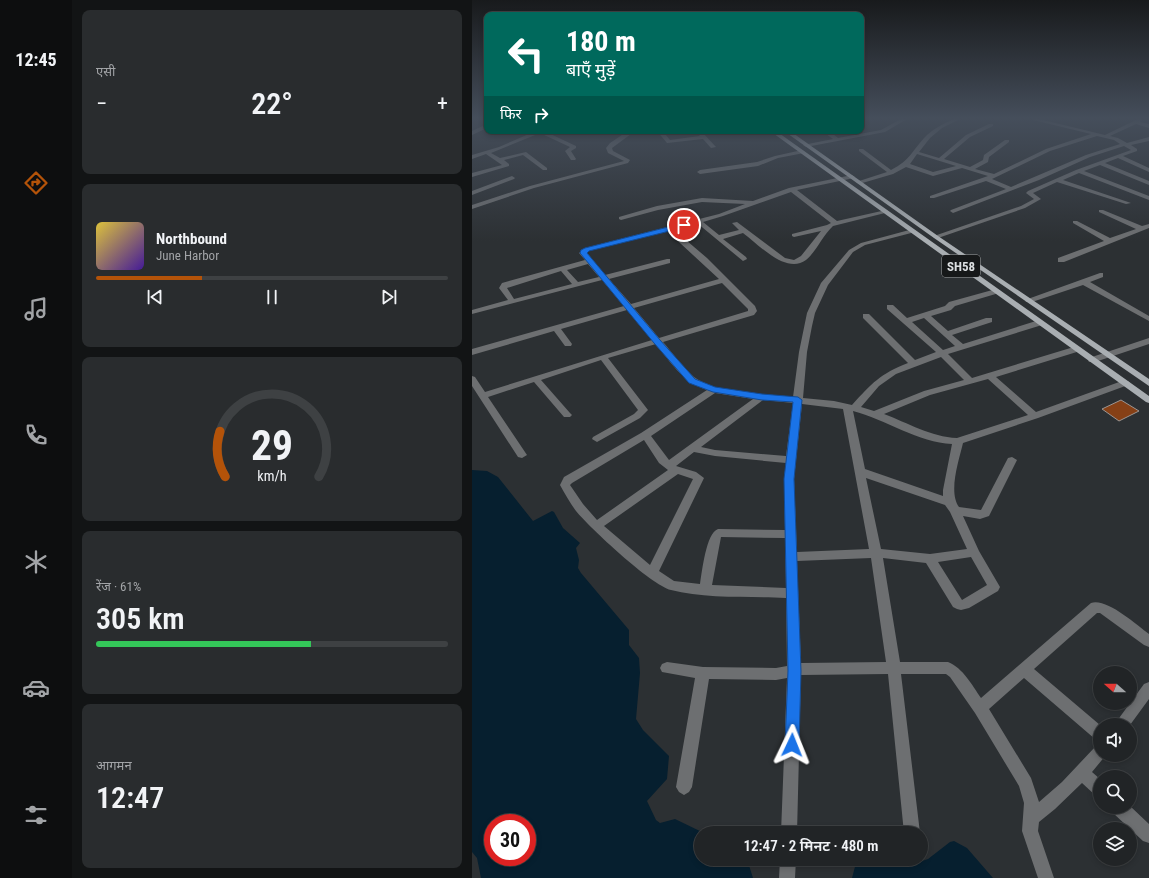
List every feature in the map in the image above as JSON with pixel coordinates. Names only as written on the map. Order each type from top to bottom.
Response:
[{"type":"main road","name":"SH58","points":[[813,160],[1149,400]]},
{"type":"main road","name":"SH58","points":[[827,160],[936,237],[1149,383]]},
{"type":"street","points":[[472,175],[507,165],[500,160]]},
{"type":"street","points":[[535,160],[545,169]]},
{"type":"street","points":[[472,207],[532,187],[626,162],[627,160]]},
{"type":"street","points":[[700,172],[758,164],[770,160]]},
{"type":"street","points":[[872,160],[891,173]]},
{"type":"street","points":[[909,160],[906,165],[891,173],[856,180],[840,179],[775,193],[737,210],[699,222],[585,250],[583,253],[657,342],[692,381],[713,390],[851,408],[875,414],[952,442],[1035,416],[1125,383]]},
{"type":"street","points":[[944,160],[994,176]]},
{"type":"street","points":[[970,169],[986,160]]},
{"type":"street","points":[[932,197],[987,179],[1027,160]]},
{"type":"street","points":[[953,211],[1012,190],[1079,160],[1093,165]]},
{"type":"street","points":[[936,237],[965,228],[1029,204],[1038,199],[1029,193],[1078,171],[1108,160]]},
{"type":"street","points":[[1127,160],[1148,169]]},
{"type":"street","points":[[1101,163],[1149,183]]},
{"type":"street","points":[[906,165],[932,174],[963,166]]},
{"type":"street","points":[[1078,171],[1149,198]]},
{"type":"street","points":[[472,193],[512,178]]},
{"type":"street","points":[[987,179],[1012,190]]},
{"type":"street","points":[[1036,180],[1049,184]]},
{"type":"street","points":[[1058,181],[1128,203]]},
{"type":"street","points":[[791,189],[836,223]]},
{"type":"street","points":[[621,218],[657,208],[702,200],[754,202]]},
{"type":"street","points":[[1101,211],[1142,229]]},
{"type":"street","points":[[794,235],[828,227],[836,223],[886,212]]},
{"type":"street","points":[[699,222],[742,259]]},
{"type":"street","points":[[1075,222],[1110,241]]},
{"type":"street","points":[[735,223],[783,260],[792,262],[804,258],[828,227]]},
{"type":"street","points":[[1061,260],[1149,226]]},
{"type":"street","points":[[484,395],[603,357],[751,313],[753,310],[752,308],[704,260],[669,229]]},
{"type":"street","points":[[718,238],[745,230]]},
{"type":"street","points":[[789,826],[794,671],[789,479],[803,352],[808,326],[811,313],[824,285],[840,264],[857,247],[913,231]]},
{"type":"street","points":[[512,302],[503,288],[504,286],[590,260]]},
{"type":"street","points":[[472,312],[667,261]]},
{"type":"street","points":[[562,268],[577,285]]},
{"type":"street","points":[[1029,300],[1084,282],[1100,275]]},
{"type":"street","points":[[472,352],[723,280]]},
{"type":"street","points":[[1084,282],[1149,319]]},
{"type":"street","points":[[907,321],[948,308],[952,304],[996,291]]},
{"type":"street","points":[[890,307],[942,352],[970,381]]},
{"type":"street","points":[[924,315],[961,347]]},
{"type":"street","points":[[866,316],[913,363]]},
{"type":"street","points":[[947,334],[989,320]]},
{"type":"street","points":[[851,408],[883,377],[913,363],[942,352],[1040,323]]},
{"type":"street","points":[[556,328],[568,344]]},
{"type":"street","points":[[1092,360],[1149,341]]},
{"type":"street","points":[[875,414],[927,393],[990,376],[1076,348]]},
{"type":"street","points":[[597,439],[637,416],[643,410],[603,357]]},
{"type":"street","points":[[990,376],[1035,416]]},
{"type":"street","points":[[535,378],[567,415]]},
{"type":"street","points":[[472,379],[484,395],[522,455]]},
{"type":"street","points":[[713,390],[645,435],[564,483],[579,507],[596,526],[652,573],[671,585],[680,588],[706,590],[792,593]]},
{"type":"street","points":[[596,526],[672,468],[692,448],[762,397]]},
{"type":"street","points":[[851,408],[894,669],[911,826]]},
{"type":"street","points":[[645,435],[672,468],[699,476],[699,481],[652,573]]},
{"type":"street","points":[[930,559],[957,603],[963,605],[994,587],[994,584],[974,552],[952,506],[948,490],[958,441]]},
{"type":"street","points":[[692,448],[715,453],[791,460]]},
{"type":"street","points":[[861,472],[952,506],[980,514],[985,513],[1012,460]]},
{"type":"street","points":[[706,590],[715,537],[718,533],[790,534]]},
{"type":"street","points":[[791,557],[876,554],[930,559],[974,552]]},
{"type":"street","points":[[980,708],[1095,607],[1103,608],[1149,641]]},
{"type":"street","points":[[666,668],[703,673],[776,674],[807,668],[948,668],[955,673],[980,708],[1029,791],[1032,803],[1030,818],[1032,839],[1046,878]]},
{"type":"street","points":[[1023,669],[1093,728]]},
{"type":"street","points":[[684,787],[703,673]]},
{"type":"street","points":[[1126,718],[1149,688]]},
{"type":"street","points":[[1030,818],[1045,807],[1093,760]]},
{"type":"street","points":[[1082,772],[1093,783]]},
{"type":"street","points":[[1126,814],[1149,835]]},
{"type":"street","points":[[787,876],[788,866]]},
{"type":"water","points":[[472,470],[487,471],[498,477],[533,521],[552,511],[554,512],[563,528],[580,543],[576,548],[579,560],[578,568],[629,630],[629,645],[639,658],[640,673],[636,719],[643,730],[669,756],[667,779],[647,801],[656,820],[660,823],[675,819],[694,828],[694,866],[749,866],[753,878],[481,878],[477,858],[472,852]]},
{"type":"water","points":[[954,841],[967,848],[993,878],[852,878],[855,866],[928,866],[928,859],[950,842]]},
{"type":"building","points":[[1121,400],[1139,411],[1119,421],[1102,409]]},
{"type":"route","points":[[684,225],[587,249],[583,253],[657,342],[692,381],[713,390],[762,397],[798,400],[789,479],[794,671],[792,745]]}]
